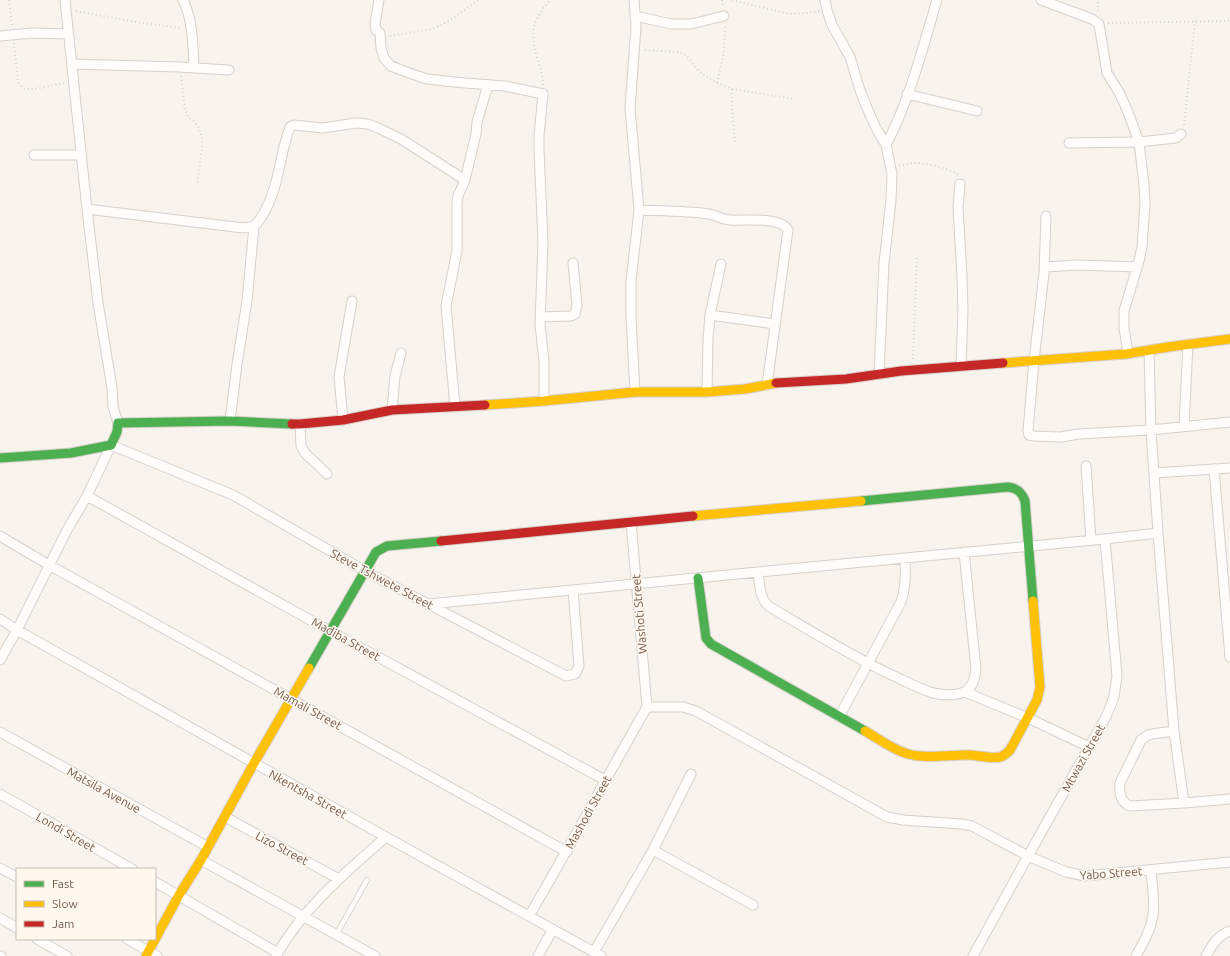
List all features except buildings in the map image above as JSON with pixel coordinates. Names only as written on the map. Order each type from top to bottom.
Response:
[{"type":"street","points":[[183,0],[192,35],[194,67]]},
{"type":"street","points":[[379,0],[375,24],[376,30],[380,33],[382,53],[391,66],[427,78],[505,86],[543,94],[539,135],[544,242],[540,317],[540,335],[544,369],[544,402]]},
{"type":"street","points":[[634,0],[636,27],[630,108],[639,210],[631,281],[631,318],[635,392]]},
{"type":"street","points":[[825,0],[827,10],[837,36],[844,45],[850,57],[867,108],[886,145],[891,168],[892,200],[884,264],[879,374]]},
{"type":"street","points":[[886,145],[892,134],[907,94],[937,0]]},
{"type":"street","points":[[1041,0],[1092,19],[1099,24],[1108,73],[1120,94],[1139,142],[1145,203],[1142,247],[1124,311],[1124,328],[1128,353]]},
{"type":"street","points":[[0,660],[17,630],[67,530],[87,496],[117,432],[118,423],[113,407],[112,388],[102,329],[87,209],[66,5]]},
{"type":"street","points":[[635,16],[671,24],[691,24],[724,16]]},
{"type":"street","points":[[0,36],[32,33],[68,34]]},
{"type":"street","points":[[72,64],[194,67],[229,70]]},
{"type":"street","points":[[455,407],[446,306],[457,252],[458,196],[465,180],[476,134],[477,122],[488,85]]},
{"type":"street","points":[[907,94],[977,112]]},
{"type":"street","points":[[87,209],[227,226],[254,226],[260,220],[274,190],[290,127],[294,125],[323,128],[356,123],[368,124],[391,134],[465,180]]},
{"type":"street","points":[[1069,143],[1139,142],[1176,138],[1181,134]]},
{"type":"street","points":[[34,155],[81,155]]},
{"type":"street","points":[[960,184],[958,207],[963,311],[961,366]]},
{"type":"street","points":[[639,210],[691,211],[712,214],[727,220],[764,221],[784,224],[788,230],[768,385]]},
{"type":"street","points":[[1046,216],[1045,267],[1034,361],[1028,432],[1030,436],[1056,437],[1230,422]]},
{"type":"street","points":[[230,421],[247,301],[254,226]]},
{"type":"street","points":[[540,317],[571,316],[576,314],[577,305],[573,263]]},
{"type":"street","points":[[707,392],[710,315],[721,264]]},
{"type":"street","points":[[1045,267],[1076,265],[1137,267]]},
{"type":"street","points":[[343,420],[340,377],[352,301]]},
{"type":"street","points":[[710,315],[775,324]]},
{"type":"street","points":[[118,423],[230,421],[300,424],[343,420],[392,410],[544,402],[635,392],[707,392],[745,389],[781,382],[846,379],[913,370],[1128,353],[1230,339]]},
{"type":"street","points":[[1184,426],[1188,344]]},
{"type":"street","points":[[1149,350],[1151,430],[1158,533],[1174,730],[1184,803]]},
{"type":"street","points":[[392,410],[395,376],[401,353]]},
{"type":"street","points":[[300,424],[301,446],[305,453],[327,474]]},
{"type":"street","points":[[0,458],[84,451],[111,444]]},
{"type":"street","name":"Steve Tshwete Street","points":[[111,444],[233,495],[365,571],[562,675],[569,676],[575,674],[579,666],[573,590]]},
{"type":"street","points":[[1086,466],[1091,540]]},
{"type":"street","points":[[1154,472],[1230,468]]},
{"type":"street","points":[[1214,469],[1230,657]]},
{"type":"street","points":[[129,940],[151,954],[179,896],[201,860],[254,763],[330,631],[376,552],[387,546],[1010,487],[1020,491],[1024,496],[1040,687],[1037,700],[1010,750],[1004,756],[996,757],[966,755],[921,757],[902,752],[711,644],[706,638],[698,578]]},
{"type":"street","name":"Madiba Street","points":[[87,496],[330,631],[605,780]]},
{"type":"street","name":"Washoti Street","points":[[631,522],[647,707]]},
{"type":"street","points":[[429,604],[905,559],[964,552],[1105,540],[1158,533]]},
{"type":"street","name":"Mamali Street","points":[[0,536],[49,565],[566,852]]},
{"type":"street","name":"Mtwazi Street","points":[[974,956],[1106,717],[1114,697],[1116,686],[1116,663],[1105,540]]},
{"type":"street","points":[[964,552],[976,669],[973,682],[965,692]]},
{"type":"street","points":[[839,717],[901,602],[906,584],[905,559]]},
{"type":"street","points":[[758,572],[761,593],[767,604],[867,664],[934,693],[952,695],[965,692],[1028,718],[1089,747]]},
{"type":"street","name":"Nkentsha Street","points":[[0,619],[17,630],[386,837],[598,954]]},
{"type":"street","name":"Mashodi Street","points":[[529,916],[647,707]]},
{"type":"street","name":"Yabo Street","points":[[647,707],[683,707],[696,711],[887,817],[903,820],[972,826],[1028,856],[1079,876],[1230,862]]},
{"type":"street","points":[[1174,730],[1148,735],[1141,740],[1121,778],[1119,790],[1125,804],[1130,806],[1230,799]]},
{"type":"street","name":"Matsila Avenue","points":[[0,732],[208,847]]},
{"type":"street","points":[[598,954],[653,850],[690,774]]},
{"type":"street","name":"Londi Street","points":[[0,794],[130,868]]},
{"type":"street","name":"Lizo Street","points":[[225,817],[339,878]]},
{"type":"street","points":[[156,883],[277,954],[303,916],[339,878],[386,837]]},
{"type":"street","points":[[653,850],[752,905]]},
{"type":"street","points":[[201,860],[375,956]]},
{"type":"street","points":[[0,868],[16,876]]},
{"type":"street","name":"Yabo Street","points":[[1136,956],[1147,936],[1152,921],[1153,909],[1151,870]]},
{"type":"street","points":[[0,918],[16,927]]},
{"type":"street","points":[[538,956],[553,929]]},
{"type":"street","points":[[1206,956],[1216,940],[1230,930]]},
{"type":"street","points":[[39,940],[67,956]]},
{"type":"lane","points":[[336,935],[367,880]]},
{"type":"path","points":[[9,0],[18,82],[21,87],[31,89],[74,81]]},
{"type":"path","points":[[380,33],[390,36],[432,29],[449,20],[478,0]]},
{"type":"path","points":[[543,94],[543,80],[534,42],[534,26],[539,13],[550,0]]},
{"type":"path","points":[[717,83],[724,52],[725,26],[722,0]]},
{"type":"path","points":[[732,0],[790,14],[827,10]]},
{"type":"path","points":[[66,5],[142,23],[174,27],[182,29],[192,35]]},
{"type":"path","points":[[1181,134],[1184,125],[1195,21]]},
{"type":"path","points":[[1099,24],[1230,21]]},
{"type":"path","points":[[635,50],[678,52],[686,55],[699,71],[717,83],[732,89],[795,100]]},
{"type":"path","points":[[179,67],[185,110],[188,117],[195,122],[199,128],[202,137],[198,185]]},
{"type":"path","points":[[732,89],[734,142]]},
{"type":"path","points":[[891,168],[914,163],[942,167],[956,173],[960,177],[960,184]]},
{"type":"path","points":[[913,370],[917,255]]},
{"type":"traffic: fast","points":[[0,458],[71,453],[111,445],[117,432],[118,423],[230,421],[292,424]]},
{"type":"traffic: fast","points":[[861,501],[1008,487],[1017,489],[1025,501],[1033,601]]},
{"type":"traffic: fast","points":[[309,668],[376,552],[387,546],[441,541]]},
{"type":"traffic: fast","points":[[698,578],[706,638],[711,644],[865,731]]},
{"type":"traffic: slow","points":[[1003,363],[1126,354],[1230,339]]},
{"type":"traffic: slow","points":[[485,405],[635,392],[707,392],[745,389],[776,383]]},
{"type":"traffic: slow","points":[[693,516],[861,501]]},
{"type":"traffic: slow","points":[[865,731],[897,750],[908,754],[930,757],[967,755],[1001,757],[1005,754],[1010,750],[1037,700],[1040,687],[1033,601]]},
{"type":"traffic: slow","points":[[156,938],[309,668]]},
{"type":"traffic: slow","points":[[146,956],[155,940]]},
{"type":"traffic: jam","points":[[776,383],[846,379],[901,371],[1003,363]]},
{"type":"traffic: jam","points":[[292,424],[343,420],[392,410],[485,405]]},
{"type":"traffic: jam","points":[[441,541],[693,516]]}]
